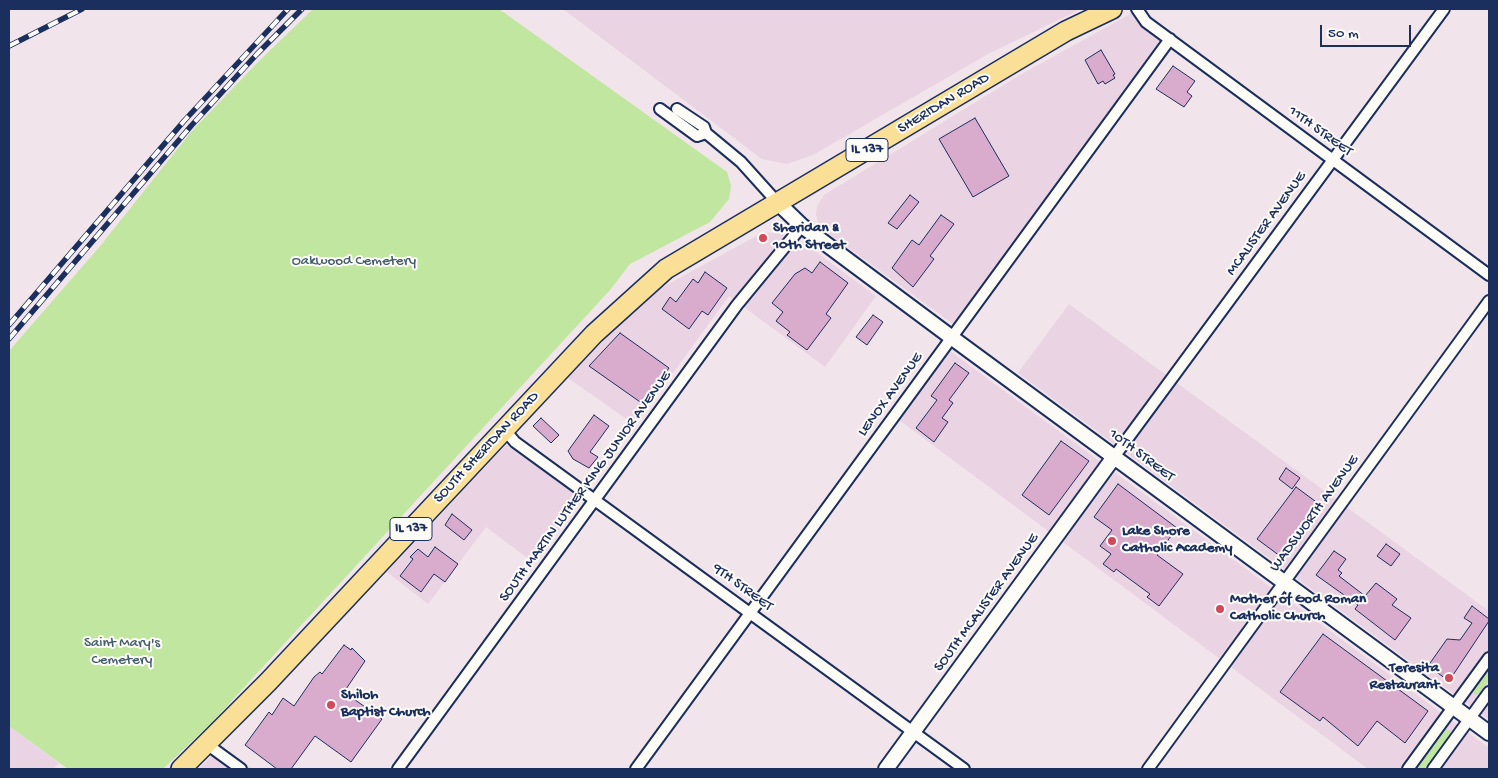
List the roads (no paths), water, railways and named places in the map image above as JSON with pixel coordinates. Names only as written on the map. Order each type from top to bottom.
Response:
[{"type":"highway","name":"SHERIDAN ROAD","points":[[777,202],[1066,31],[1112,9]]},
{"type":"highway","name":"SOUTH SHERIDAN ROAD","points":[[181,769],[208,745],[594,334],[666,269],[777,202]]},
{"type":"street","name":"11TH STREET","points":[[1137,9],[1146,22],[1489,275]]},
{"type":"street","name":"MCALISTER AVENUE","points":[[1114,457],[1444,9]]},
{"type":"street","name":"LENOX AVENUE","points":[[636,769],[1170,39]]},
{"type":"street","points":[[660,109],[696,136],[706,133]]},
{"type":"street","points":[[678,109],[704,127],[706,133],[740,162],[777,202]]},
{"type":"street","name":"10TH STREET","points":[[777,202],[802,226],[951,338],[1489,733]]},
{"type":"street","name":"SOUTH MARTIN LUTHER KING JUNIOR AVENUE","points":[[398,769],[737,305],[802,226]]},
{"type":"street","name":"WADSWORTH AVENUE","points":[[1148,769],[1489,302]]},
{"type":"street","name":"9TH STREET","points":[[504,429],[515,442],[964,769]]},
{"type":"street","name":"SOUTH MCALISTER AVENUE","points":[[886,769],[1114,457]]},
{"type":"street","points":[[1408,769],[1489,658]]},
{"type":"street","points":[[1433,769],[1489,692]]},
{"type":"street","points":[[208,745],[241,769]]},
{"type":"railway","points":[[9,46],[82,9]]},
{"type":"railway","points":[[9,325],[184,121],[288,9]]},
{"type":"railway","points":[[9,339],[191,126],[257,54],[302,9]]},
{"type":"place","name":"Sheridan & 10th Street","points":[[763,238]]},
{"type":"place","name":"Lake Shore Catholic Academy","points":[[1112,541]]},
{"type":"place","name":"Mother of God Roman Catholic Church","points":[[1220,609]]},
{"type":"place","name":"Teresita Restaurant","points":[[1449,678]]},
{"type":"place","name":"Shiloh Baptist Church","points":[[331,705]]},
{"type":"park label","name":"Oakwood Cemetery","points":[[354,262]]},
{"type":"park label","name":"Saint Mary's Cemetery","points":[[122,652]]}]
